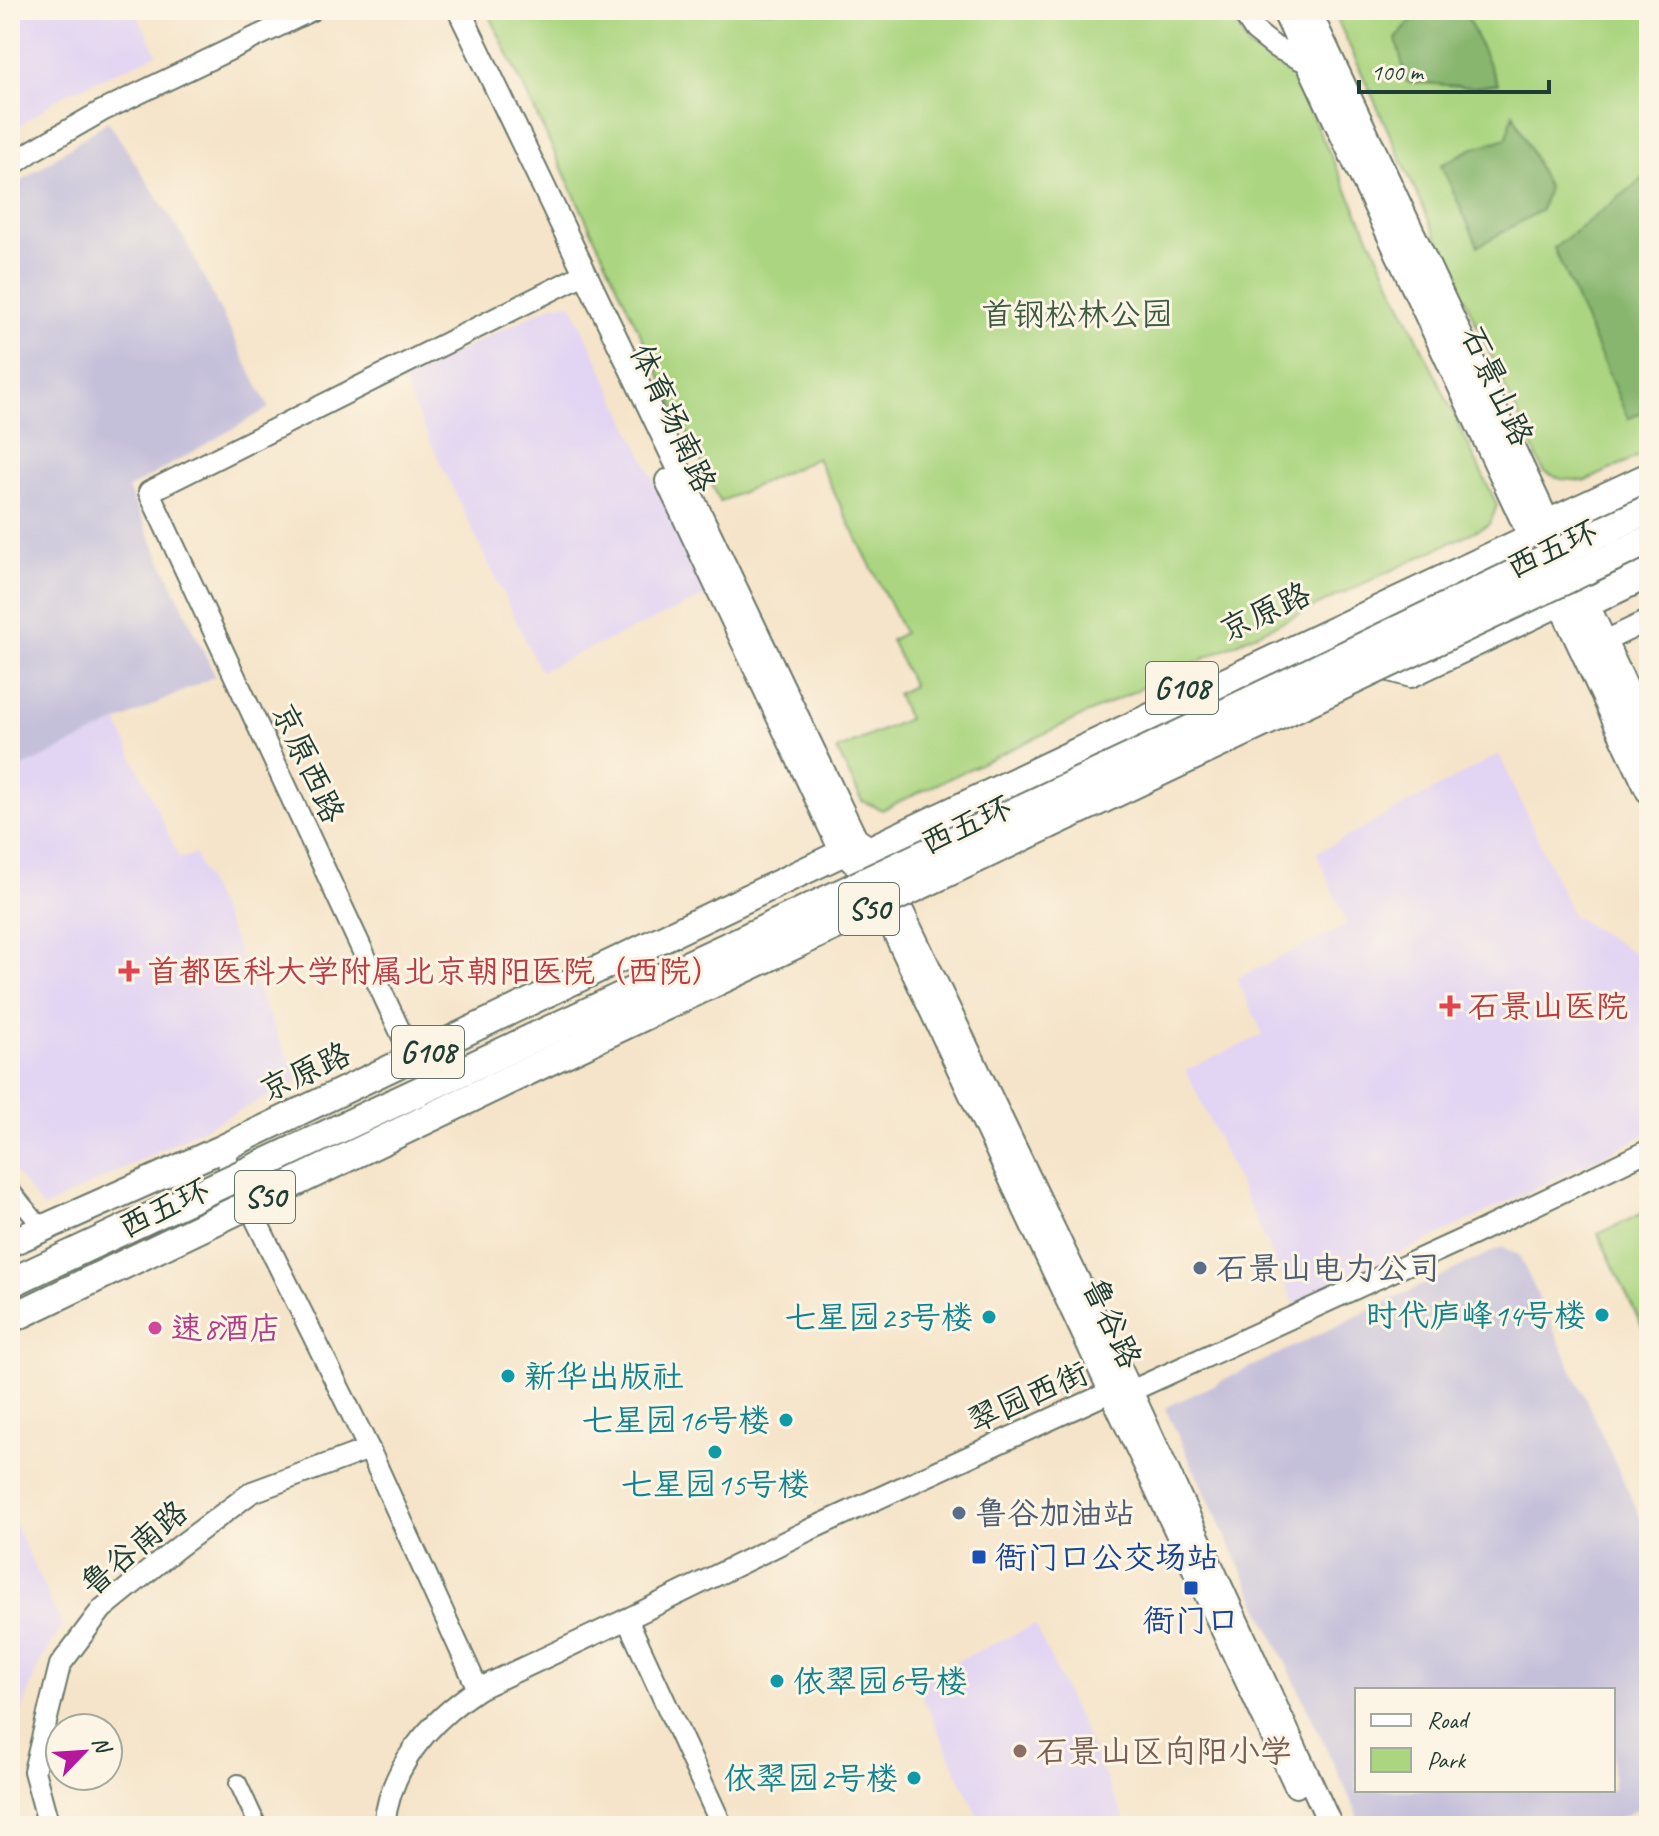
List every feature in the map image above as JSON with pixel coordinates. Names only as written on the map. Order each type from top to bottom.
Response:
[{"type":"highway","points":[[1535,530],[1649,477]]},
{"type":"highway","name":"西五环","points":[[10,1283],[1209,721],[1649,509]]},
{"type":"highway","name":"石景山路","points":[[1535,530],[1574,604],[1649,790]]},
{"type":"highway","name":"京原路","points":[[856,847],[1297,648],[1535,530]]},
{"type":"highway","name":"京原路","points":[[10,1243],[221,1149],[856,847],[1535,530]]},
{"type":"highway","name":"西五环","points":[[10,1319],[576,1047],[1649,540]]},
{"type":"highway","points":[[1574,604],[1649,573]]},
{"type":"highway","name":"石景山路","points":[[1574,604],[1603,642],[1649,740]]},
{"type":"main road","name":"体育场南路","points":[[445,10],[856,847]]},
{"type":"main road","name":"体育场南路","points":[[459,10],[578,277]]},
{"type":"main road","name":"石景山路","points":[[1284,10],[1535,530]]},
{"type":"main road","name":"石景山路","points":[[1308,10],[1535,530]]},
{"type":"main road","name":"鲁谷路","points":[[856,847],[857,866],[888,919],[1331,1826]]},
{"type":"main road","name":"鲁谷路","points":[[1120,1392],[1315,1826]]},
{"type":"street","points":[[1241,10],[1255,31],[1275,47],[1308,63]]},
{"type":"street","points":[[10,167],[102,111],[308,11]]},
{"type":"street","name":"京原西路","points":[[413,1059],[149,492],[578,277]]},
{"type":"street","points":[[1297,648],[1411,677],[1574,604]]},
{"type":"street","points":[[1603,642],[1649,620]]},
{"type":"street","points":[[221,1149],[369,1449],[478,1689],[453,1706],[430,1728],[410,1754],[395,1782],[384,1826]]},
{"type":"street","name":"翠园西街","points":[[478,1689],[807,1531],[1472,1235],[1649,1150]]},
{"type":"street","points":[[10,1189],[43,1229]]},
{"type":"street","name":"鲁谷南路","points":[[49,1826],[34,1771],[60,1665],[102,1609],[252,1492],[369,1449]]},
{"type":"street","points":[[627,1619],[722,1826]]},
{"type":"street","points":[[238,1783],[258,1826]]},
{"type":"shaded area","points":[[10,10],[135,10],[157,54],[61,96],[10,133]]},
{"type":"shaded area","points":[[108,121],[185,240],[269,408],[128,489],[215,676],[10,773],[10,189]]},
{"type":"shaded area","points":[[571,303],[708,595],[540,671],[401,380],[555,304]]},
{"type":"shaded area","name":"首都医科大学附属北京朝阳医院（西院）","points":[[117,722],[180,859],[194,854],[299,1081],[43,1208],[10,1166],[10,773]]},
{"type":"shaded area","name":"石景山医院","points":[[1499,754],[1573,916],[1649,962],[1649,1133],[1295,1305],[1186,1070],[1263,1035],[1237,978],[1347,925],[1317,853]]},
{"type":"shaded area","points":[[1502,1247],[1519,1255],[1649,1536],[1649,1804],[1602,1826],[1363,1826],[1165,1408]]},
{"type":"shaded area","points":[[10,1514],[62,1626],[40,1662],[30,1687],[10,1767]]},
{"type":"shaded area","name":"石景山区向阳小学","points":[[1035,1625],[1126,1822],[1117,1826],[982,1826],[915,1680]]},
{"type":"green space","name":"首钢松林公园","points":[[487,10],[1229,10],[1249,48],[1290,70],[1497,505],[1490,524],[882,810],[862,801],[837,750],[908,719],[897,694],[913,686],[891,640],[904,633],[817,458],[720,502]]},
{"type":"green space","points":[[1333,10],[1649,10],[1649,451],[1586,481],[1561,479],[1544,472]]},
{"type":"green space","points":[[1416,10],[1464,10],[1498,84],[1473,87],[1407,82],[1396,39],[1418,12]]},
{"type":"green space","points":[[1513,113],[1548,188],[1541,210],[1478,246],[1441,165],[1471,149],[1507,138]]},
{"type":"green space","points":[[1649,174],[1649,408],[1628,419],[1554,248]]},
{"type":"green space","points":[[1643,1213],[1649,1226],[1649,1341],[1598,1234]]},
{"type":"place","name":"首都医科大学附属北京朝阳医院（西院）","points":[[129,971]]},
{"type":"place","name":"石景山医院","points":[[1450,1006]]},
{"type":"place","name":"石景山电力公司","points":[[1200,1268]]},
{"type":"place","name":"时代庐峰14号楼","points":[[1602,1315]]},
{"type":"place","name":"七星园23号楼","points":[[989,1317]]},
{"type":"place","name":"速8酒店","points":[[155,1328]]},
{"type":"place","name":"新华出版社","points":[[508,1376]]},
{"type":"place","name":"七星园16号楼","points":[[786,1420]]},
{"type":"place","name":"七星园15号楼","points":[[715,1452]]},
{"type":"place","name":"鲁谷加油站","points":[[959,1513]]},
{"type":"place","name":"衙门口公交场站","points":[[979,1557]]},
{"type":"place","name":"衙门口","points":[[1191,1588]]},
{"type":"place","name":"依翠园6号楼","points":[[777,1681]]},
{"type":"place","name":"石景山区向阳小学","points":[[1020,1751]]},
{"type":"place","name":"依翠园2号楼","points":[[914,1778]]}]
